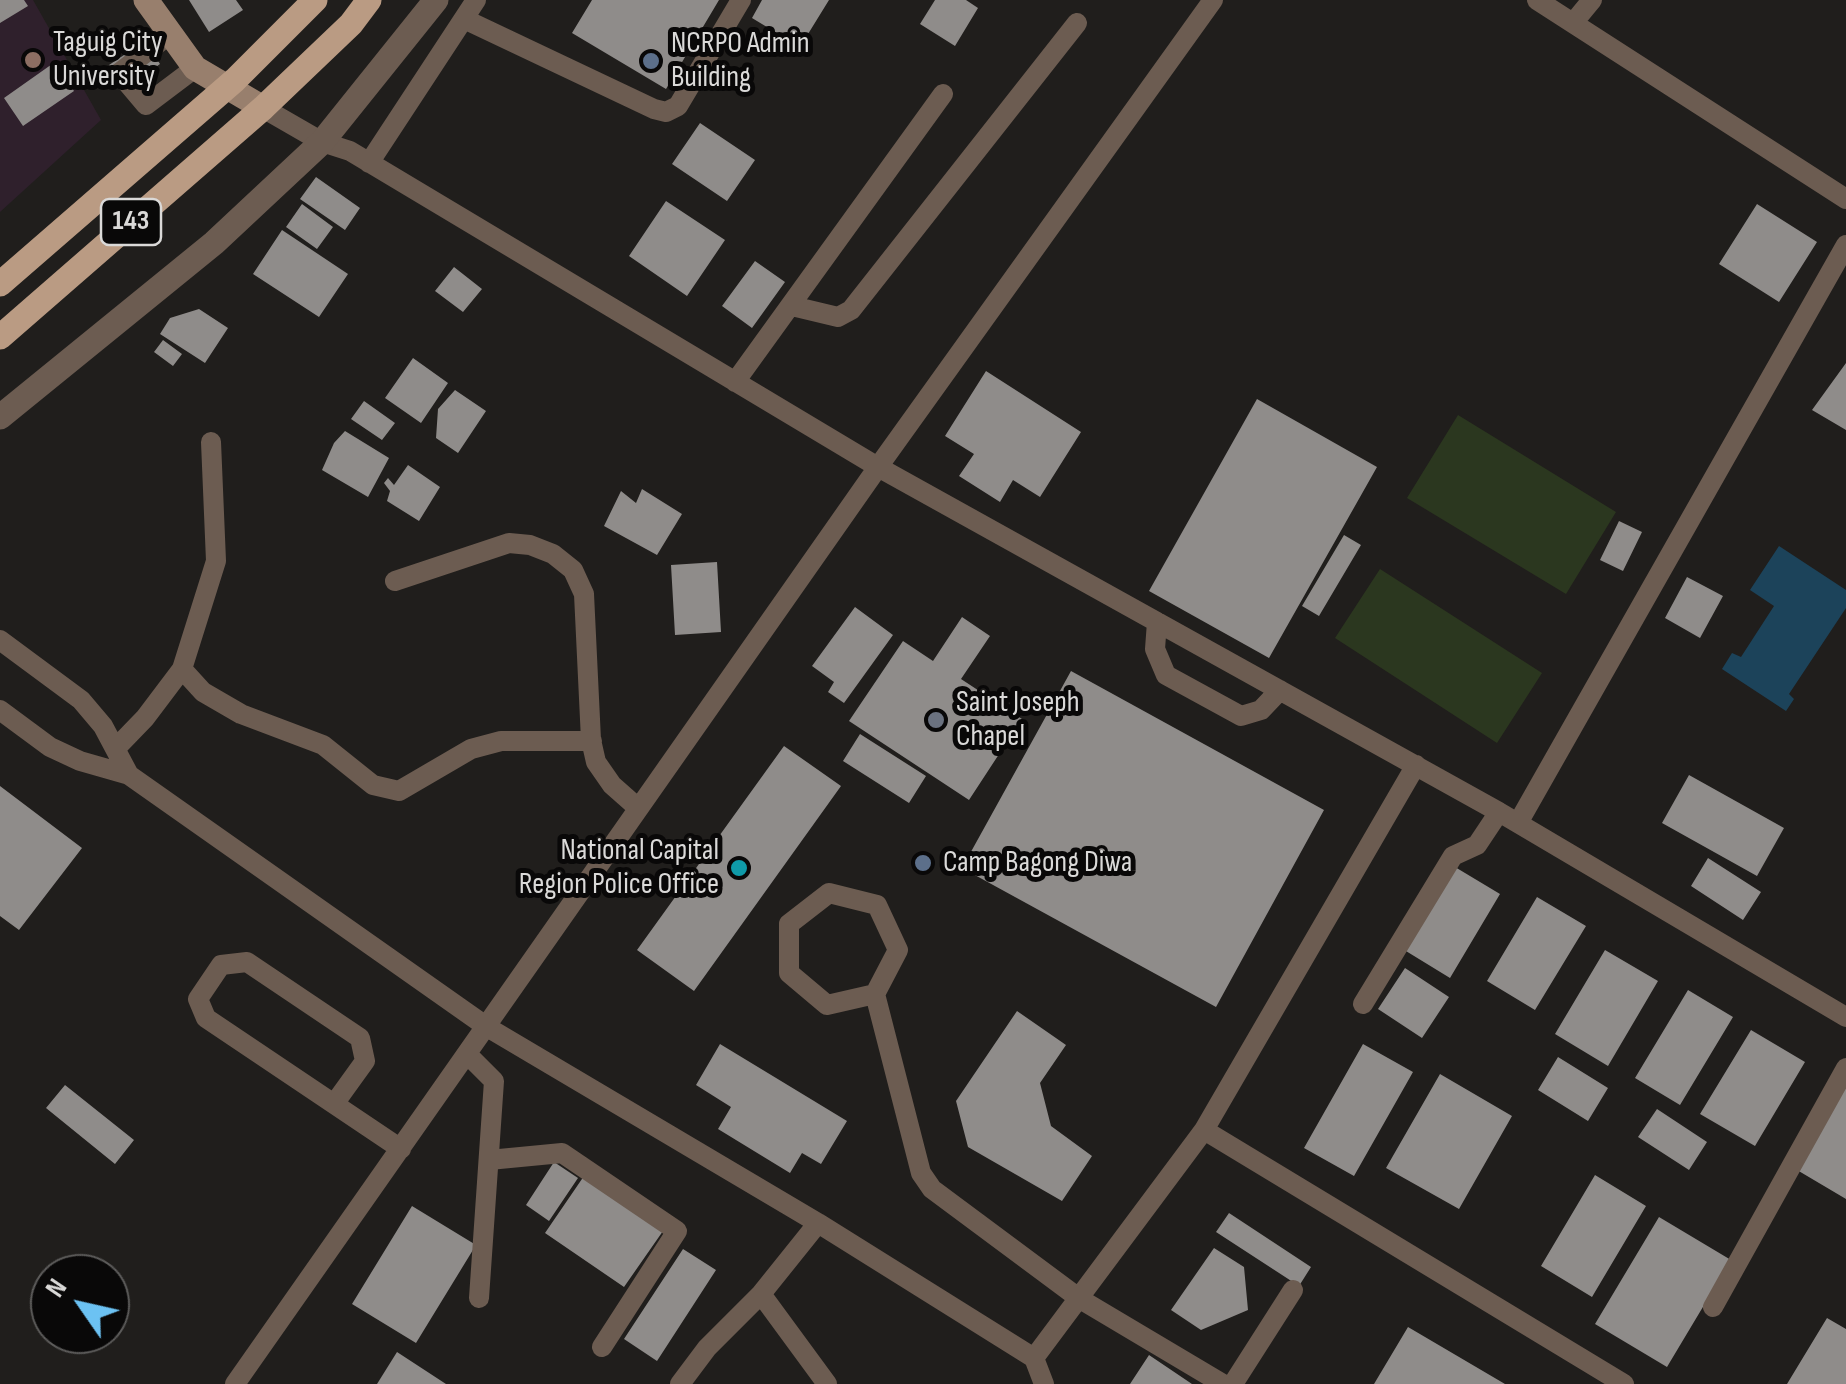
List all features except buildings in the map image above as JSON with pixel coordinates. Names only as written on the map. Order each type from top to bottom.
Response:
[{"type":"main road","name":"143","points":[[0,284],[226,88],[314,0]]},
{"type":"main road","name":"143","points":[[0,337],[264,108],[351,24],[369,0]]},
{"type":"street","points":[[146,0],[196,68],[264,108]]},
{"type":"street","points":[[0,417],[214,242],[322,142],[436,0]]},
{"type":"lane","points":[[369,163],[476,0]]},
{"type":"lane","points":[[464,18],[654,110],[666,112],[678,106],[741,0]]},
{"type":"lane","points":[[235,1384],[878,467],[1212,0]]},
{"type":"lane","points":[[1537,0],[1846,198]]},
{"type":"lane","points":[[1574,23],[1592,0]]},
{"type":"lane","points":[[792,306],[838,317],[852,310],[1077,23]]},
{"type":"lane","points":[[170,34],[119,73],[146,106],[196,68]]},
{"type":"lane","points":[[735,382],[943,94]]},
{"type":"lane","points":[[264,108],[322,142],[369,163],[878,467],[1499,812],[1846,1016]]},
{"type":"lane","points":[[1518,823],[1846,245]]},
{"type":"lane","points":[[116,748],[182,669],[216,562],[212,442]]},
{"type":"lane","points":[[395,581],[509,543],[530,545],[553,554],[573,570],[584,594],[596,762],[638,808]]},
{"type":"lane","points":[[1158,622],[1155,650],[1166,675],[1241,716],[1261,710],[1280,690]]},
{"type":"lane","points":[[0,640],[81,700],[103,726],[129,775]]},
{"type":"lane","points":[[182,669],[203,692],[241,714],[323,745],[373,785],[399,791],[471,749],[501,740],[592,740]]},
{"type":"lane","points":[[0,710],[50,747],[129,775],[487,1027],[1034,1358],[1044,1384]]},
{"type":"lane","points":[[1034,1358],[1204,1130],[1416,765]]},
{"type":"lane","points":[[1363,1004],[1453,856],[1476,845],[1499,812]]},
{"type":"lane","points":[[876,994],[827,1005],[788,973],[789,924],[829,893],[878,905],[898,950],[876,994],[921,1174],[932,1188],[1080,1299],[1223,1384]]},
{"type":"lane","points":[[334,1104],[365,1061],[360,1038],[248,962],[221,965],[198,999],[206,1018],[334,1104],[401,1149]]},
{"type":"lane","points":[[467,1054],[494,1081],[478,1298]]},
{"type":"lane","points":[[1713,1307],[1846,1068]]},
{"type":"lane","points":[[1204,1130],[1624,1384]]},
{"type":"lane","points":[[489,1160],[562,1153],[677,1231],[602,1348]]},
{"type":"lane","points":[[680,1384],[707,1348],[760,1294],[818,1224]]},
{"type":"lane","points":[[1233,1384],[1293,1290]]},
{"type":"lane","points":[[760,1294],[828,1384]]},
{"type":"shaded area","name":"Taguig City University","points":[[0,0],[33,0],[101,120],[0,212]]},
{"type":"green space","points":[[1458,415],[1616,512],[1566,594],[1407,498]]},
{"type":"green space","points":[[1380,569],[1542,673],[1497,743],[1335,638]]},
{"type":"water","points":[[1779,546],[1846,590],[1846,608],[1789,694],[1794,699],[1786,711],[1722,669],[1732,653],[1741,657],[1774,606],[1750,590]]},
{"type":"place","name":"Taguig City University","points":[[33,60]]},
{"type":"place","name":"NCRPO Admin Building","points":[[651,61]]},
{"type":"place","name":"Saint Joseph Chapel","points":[[936,720]]},
{"type":"place","name":"Camp Bagong Diwa","points":[[923,863]]},
{"type":"place","name":"National Capital Region Police Office","points":[[739,868]]}]
